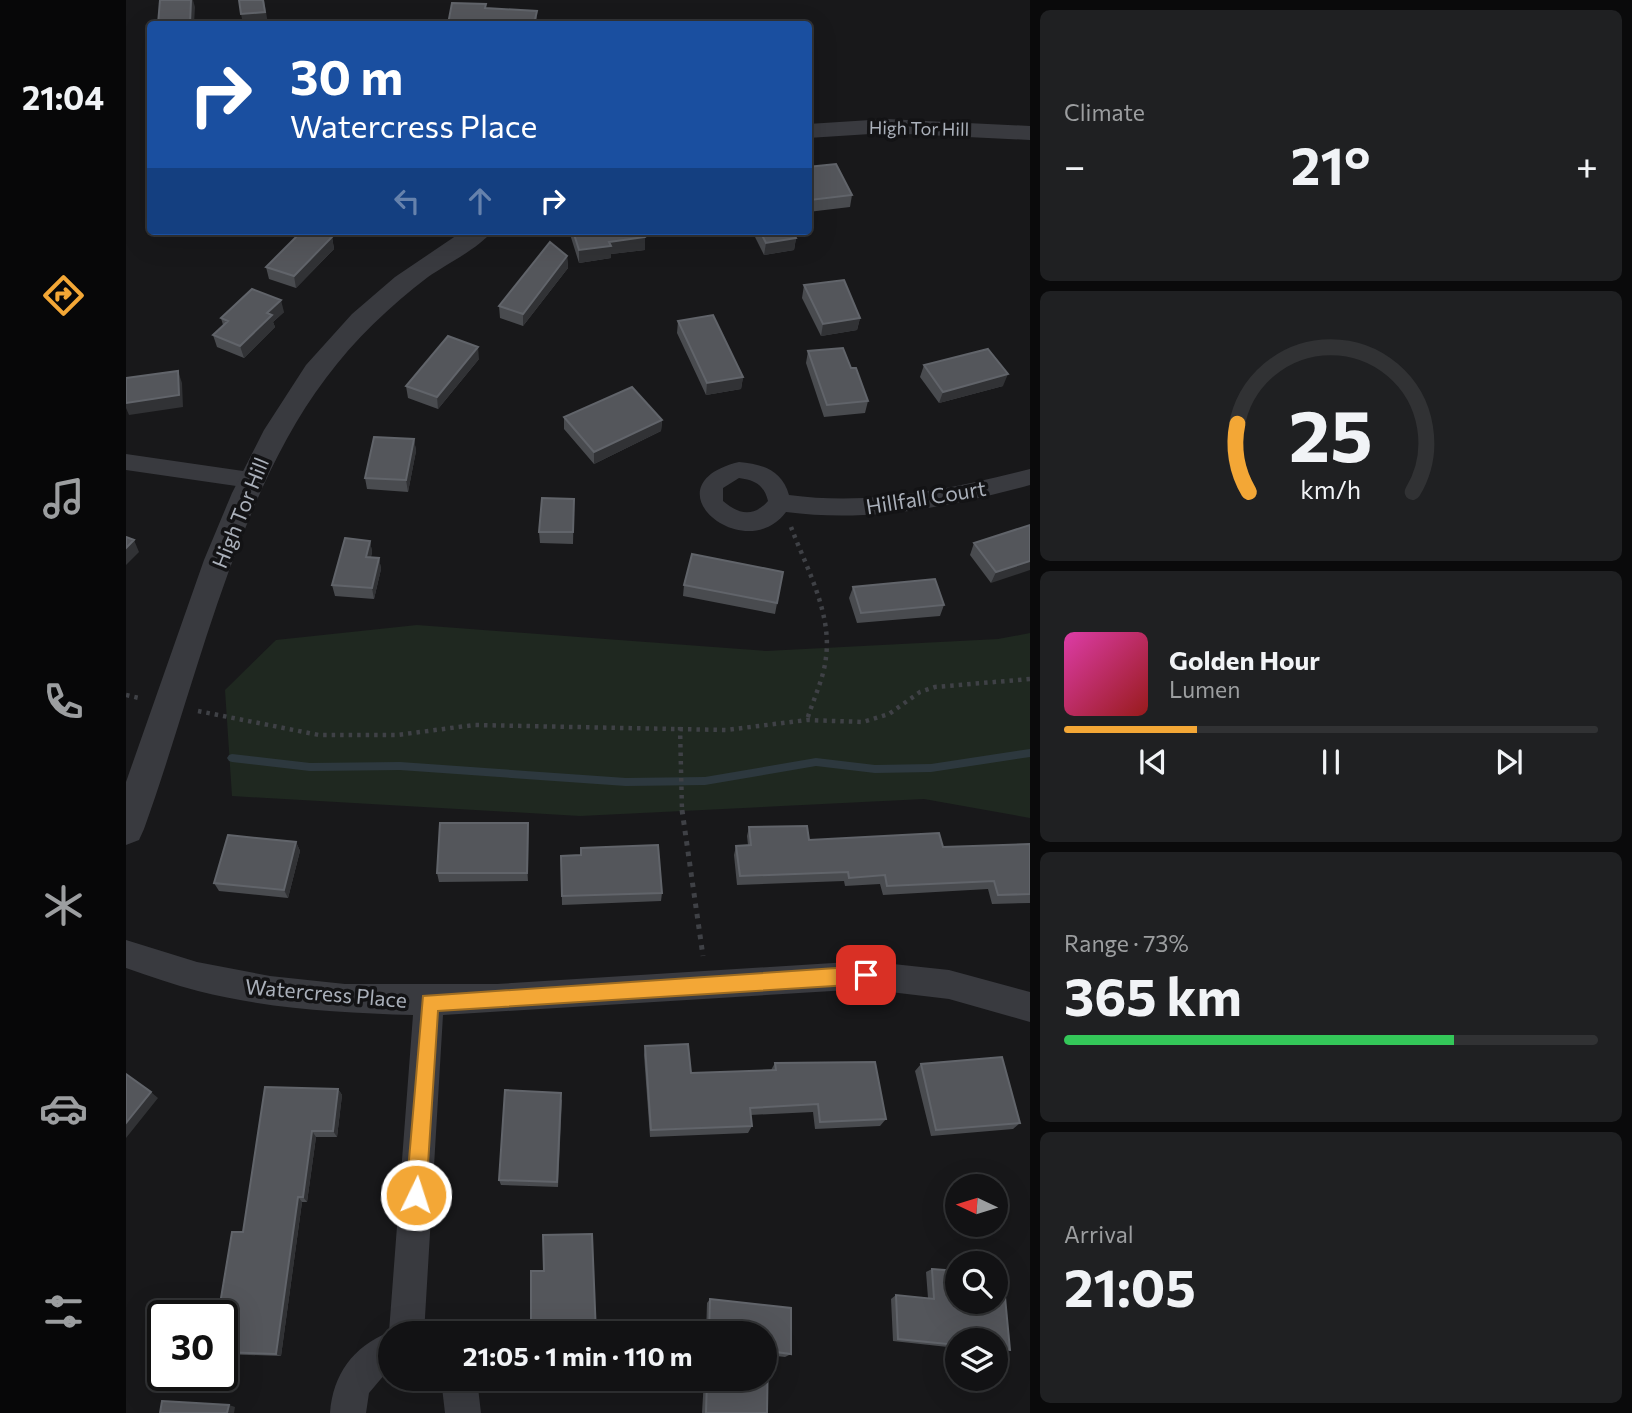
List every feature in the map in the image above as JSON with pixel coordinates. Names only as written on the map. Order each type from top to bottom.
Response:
[{"type":"street","name":"High Tor Hill","points":[[812,131],[886,126],[1030,132]]},
{"type":"street","name":"High Tor Hill","points":[[126,830],[250,480],[285,416],[321,366],[361,320],[438,257],[474,235]]},
{"type":"street","points":[[126,462],[250,480]]},
{"type":"street","name":"Hillfall Court","points":[[788,504],[847,510],[887,507],[968,493],[1030,477]]},
{"type":"street","name":"Watercress Place","points":[[126,954],[166,970],[222,984],[429,1002],[866,975],[976,989],[1030,1007]]},
{"type":"street","points":[[407,1321],[429,1002]]},
{"type":"street","points":[[348,1413],[348,1402],[357,1376],[378,1354]]},
{"type":"street","points":[[460,1391],[463,1413]]},
{"type":"path","points":[[788,504],[790,530],[822,609],[827,644],[826,660],[807,720]]},
{"type":"path","points":[[126,695],[319,734],[397,735],[474,725],[544,724],[726,730],[807,720],[863,722],[889,714],[920,692],[935,687],[1030,680]]},
{"type":"path","points":[[680,727],[682,810],[708,985]]},
{"type":"shaded area","points":[[417,625],[766,651],[998,639],[1030,633],[1030,818],[924,799],[580,816],[232,796],[225,690],[276,640]]},
{"type":"building","points":[[160,0],[191,0],[190,21],[158,21]]},
{"type":"building","points":[[239,0],[263,0],[265,12],[241,14]]},
{"type":"building","points":[[452,3],[486,4],[485,8],[537,11],[535,21],[449,21]]},
{"type":"building","points":[[836,164],[852,195],[812,200],[812,167]]},
{"type":"building","points":[[298,235],[332,237],[294,276],[266,267]]},
{"type":"building","points":[[574,235],[645,237],[609,242],[611,246],[579,250]]},
{"type":"building","points":[[762,235],[794,235],[796,238],[766,243]]},
{"type":"building","points":[[550,242],[567,256],[523,314],[499,306]]},
{"type":"building","points":[[844,280],[860,318],[823,324],[804,285]]},
{"type":"building","points":[[252,289],[281,300],[267,313],[272,315],[240,346],[213,335],[228,321],[221,318]]},
{"type":"building","points":[[713,315],[743,377],[707,383],[678,321]]},
{"type":"building","points":[[448,336],[478,347],[437,397],[406,386]]},
{"type":"building","points":[[843,348],[851,368],[856,368],[868,401],[827,405],[808,351]]},
{"type":"building","points":[[988,349],[1008,374],[943,392],[924,365]]},
{"type":"building","points":[[178,371],[179,395],[126,403],[126,378]]},
{"type":"building","points":[[632,387],[662,420],[594,452],[564,417]]},
{"type":"building","points":[[374,437],[414,439],[406,480],[365,478]]},
{"type":"building","points":[[542,498],[574,499],[573,532],[539,532]]},
{"type":"building","points":[[1030,525],[1030,561],[996,572],[974,543]]},
{"type":"building","points":[[126,537],[134,540],[126,548]]},
{"type":"building","points":[[345,538],[370,541],[366,557],[379,558],[372,588],[332,585]]},
{"type":"building","points":[[692,554],[783,572],[777,603],[684,585]]},
{"type":"building","points":[[935,579],[944,605],[861,613],[853,587]]},
{"type":"building","points":[[440,823],[528,823],[527,873],[437,873]]},
{"type":"building","points":[[807,826],[809,840],[939,833],[943,847],[1030,844],[1030,894],[998,895],[994,881],[887,886],[885,875],[849,878],[848,872],[740,876],[736,846],[751,845],[749,827]]},
{"type":"building","points":[[228,835],[296,842],[284,890],[214,883]]},
{"type":"building","points":[[658,845],[662,893],[562,896],[561,856],[581,855],[581,848]]},
{"type":"building","points":[[688,1044],[691,1073],[776,1070],[775,1063],[875,1062],[886,1119],[820,1122],[818,1104],[750,1108],[752,1126],[651,1130],[645,1046]]},
{"type":"building","points":[[1002,1057],[1020,1123],[936,1130],[921,1064]]},
{"type":"building","points":[[126,1074],[151,1092],[126,1123]]},
{"type":"building","points":[[265,1087],[338,1089],[333,1131],[312,1131],[303,1197],[298,1197],[276,1354],[238,1353],[238,1300],[221,1300],[232,1232],[243,1232]]},
{"type":"building","points":[[505,1090],[561,1093],[557,1182],[499,1180]]},
{"type":"building","points":[[592,1234],[595,1321],[531,1321],[531,1271],[544,1271],[543,1235]]},
{"type":"building","points":[[932,1269],[945,1270],[945,1314],[1007,1314],[1008,1328],[945,1328],[945,1344],[898,1339],[896,1295],[934,1299]]},
{"type":"building","points":[[710,1299],[791,1308],[791,1354],[777,1352],[777,1321],[709,1321]]},
{"type":"building","points":[[707,1391],[767,1391],[767,1413],[706,1413]]},
{"type":"building","points":[[162,1401],[229,1405],[227,1413],[160,1413]]},
{"type":"waterway","points":[[232,758],[310,767],[400,766],[626,782],[705,781],[816,762],[875,769],[931,768],[1030,753]]},
{"type":"route","points":[[416,1195],[429,1002],[866,975]]}]
